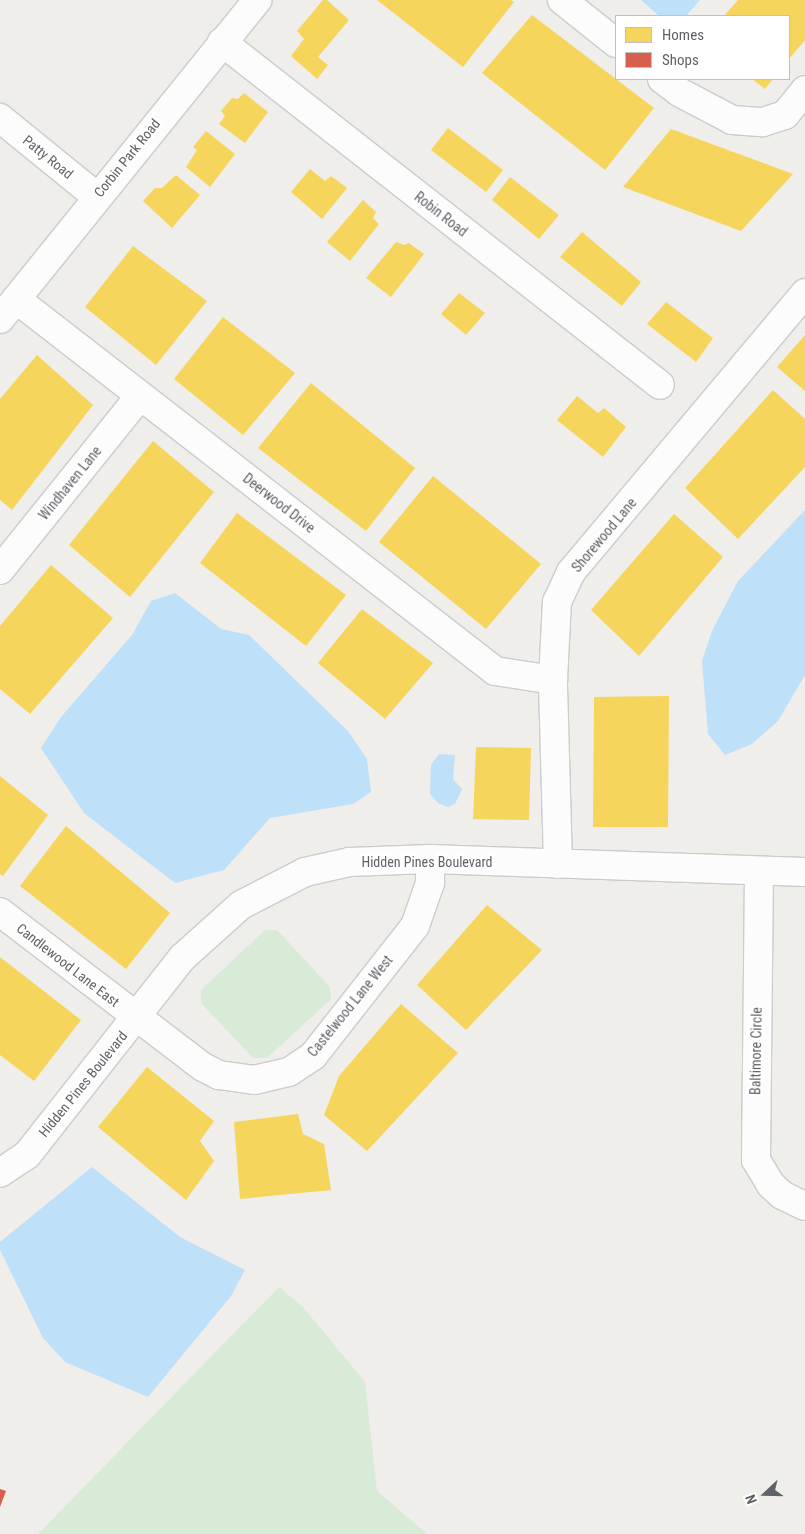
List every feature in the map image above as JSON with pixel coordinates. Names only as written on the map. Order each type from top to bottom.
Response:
[{"type":"street","name":"Corbin Park Road","points":[[8,309],[96,196],[257,0]]},
{"type":"street","points":[[562,0],[615,42]]},
{"type":"street","name":"Robin Road","points":[[222,42],[660,385]]},
{"type":"street","points":[[663,80],[679,92],[732,120],[755,122],[785,115],[805,90]]},
{"type":"street","name":"Patty Road","points":[[0,118],[96,196]]},
{"type":"street","name":"Shorewood Lane","points":[[558,864],[554,680],[557,602],[571,572],[805,293]]},
{"type":"street","name":"Deerwood Drive","points":[[8,309],[140,396],[495,671],[554,680]]},
{"type":"street","name":"Windhaven Lane","points":[[0,570],[140,396]]},
{"type":"street","name":"Hidden Pines Boulevard","points":[[0,1174],[27,1155],[183,957],[240,906],[305,872],[348,862],[430,859],[759,872],[805,872]]},
{"type":"street","name":"Castelwood Lane West","points":[[136,1018],[203,1068],[219,1075],[254,1080],[289,1072],[312,1056],[415,926],[430,883],[430,859]]},
{"type":"street","name":"Baltimore Circle","points":[[759,872],[756,1160],[771,1184],[782,1195],[805,1206]]},
{"type":"street","name":"Candlewood Lane East","points":[[0,912],[136,1018]]},
{"type":"green space","points":[[265,930],[277,930],[330,987],[331,999],[267,1058],[253,1058],[201,1003],[201,990]]},
{"type":"green space","points":[[279,1287],[303,1307],[365,1382],[377,1491],[427,1534],[38,1534]]},
{"type":"water","points":[[641,0],[700,0],[687,15],[658,15]]},
{"type":"water","points":[[805,510],[805,675],[778,721],[752,744],[725,755],[708,734],[702,661],[712,631],[738,581]]},
{"type":"water","points":[[175,593],[221,629],[249,635],[348,731],[367,759],[371,792],[353,804],[270,818],[224,870],[175,883],[84,813],[41,748],[61,717],[132,635],[151,601]]},
{"type":"water","points":[[439,754],[455,755],[453,779],[462,789],[455,804],[448,807],[438,803],[430,794],[431,765]]},
{"type":"water","points":[[92,1167],[180,1237],[245,1270],[231,1296],[148,1397],[65,1362],[43,1338],[0,1250],[0,1242]]},
{"type":"building: Homes","points":[[323,0],[327,0],[349,20],[318,57],[328,65],[317,79],[291,56],[304,39],[297,31]]},
{"type":"building: Homes","points":[[377,0],[511,0],[514,2],[463,67]]},
{"type":"building: Homes","points":[[738,0],[805,0],[805,40],[790,58],[790,15],[725,15]]},
{"type":"building: Homes","points":[[532,15],[654,108],[605,170],[482,73]]},
{"type":"building: Homes","points":[[753,80],[772,80],[765,89]]},
{"type":"building: Homes","points":[[244,93],[268,112],[245,143],[219,124],[225,116],[221,111],[232,98],[238,99]]},
{"type":"building: Homes","points":[[448,128],[503,170],[486,192],[431,150]]},
{"type":"building: Homes","points":[[671,129],[793,174],[741,231],[623,187]]},
{"type":"building: Homes","points":[[206,131],[235,154],[210,187],[186,167],[197,150],[193,147]]},
{"type":"building: Homes","points":[[310,169],[325,181],[331,176],[347,188],[322,219],[291,192]]},
{"type":"building: Homes","points":[[176,175],[200,195],[172,228],[143,201],[155,188],[162,188]]},
{"type":"building: Homes","points":[[510,177],[559,215],[539,239],[492,200]]},
{"type":"building: Homes","points":[[363,200],[376,212],[373,218],[379,224],[350,261],[327,242]]},
{"type":"building: Homes","points":[[582,232],[641,282],[622,306],[560,257]]},
{"type":"building: Homes","points":[[396,242],[404,245],[409,243],[424,254],[391,297],[366,278]]},
{"type":"building: Homes","points":[[133,246],[207,301],[156,365],[85,307]]},
{"type":"building: Homes","points":[[459,293],[485,313],[466,335],[441,314]]},
{"type":"building: Homes","points":[[666,302],[713,338],[696,362],[647,324]]},
{"type":"building: Homes","points":[[223,317],[295,373],[243,435],[174,379]]},
{"type":"building: Homes","points":[[805,335],[805,391],[777,367]]},
{"type":"building: Homes","points":[[37,355],[93,405],[12,510],[0,500],[0,399]]},
{"type":"building: Homes","points":[[311,383],[415,468],[366,531],[258,448]]},
{"type":"building: Homes","points":[[773,390],[805,419],[805,467],[738,539],[685,488]]},
{"type":"building: Homes","points":[[577,396],[598,413],[604,408],[626,427],[603,457],[557,420]]},
{"type":"building: Homes","points":[[153,441],[214,492],[130,597],[69,545]]},
{"type":"building: Homes","points":[[433,476],[541,564],[486,629],[379,542]]},
{"type":"building: Homes","points":[[237,513],[346,595],[306,646],[200,563]]},
{"type":"building: Homes","points":[[674,514],[723,557],[639,656],[591,610]]},
{"type":"building: Homes","points":[[51,565],[113,618],[30,714],[0,689],[0,626]]},
{"type":"building: Homes","points":[[362,609],[433,663],[385,719],[318,663]]},
{"type":"building: Homes","points":[[669,696],[668,827],[593,827],[594,697]]},
{"type":"building: Homes","points":[[476,747],[531,748],[529,820],[473,819]]},
{"type":"building: Homes","points":[[0,776],[48,815],[3,876],[0,874]]},
{"type":"building: Homes","points":[[66,826],[170,913],[126,969],[20,886]]},
{"type":"building: Homes","points":[[487,905],[542,950],[466,1030],[417,985]]},
{"type":"building: Homes","points":[[0,957],[81,1020],[34,1081],[0,1055]]},
{"type":"building: Homes","points":[[401,1004],[458,1053],[367,1151],[324,1115],[339,1076]]},
{"type":"building: Homes","points":[[147,1067],[214,1121],[200,1141],[214,1161],[186,1200],[98,1127]]},
{"type":"building: Homes","points":[[298,1114],[303,1134],[324,1144],[331,1190],[240,1199],[234,1122]]},
{"type":"building: Shops","points":[[0,1489],[6,1491],[0,1507]]}]
